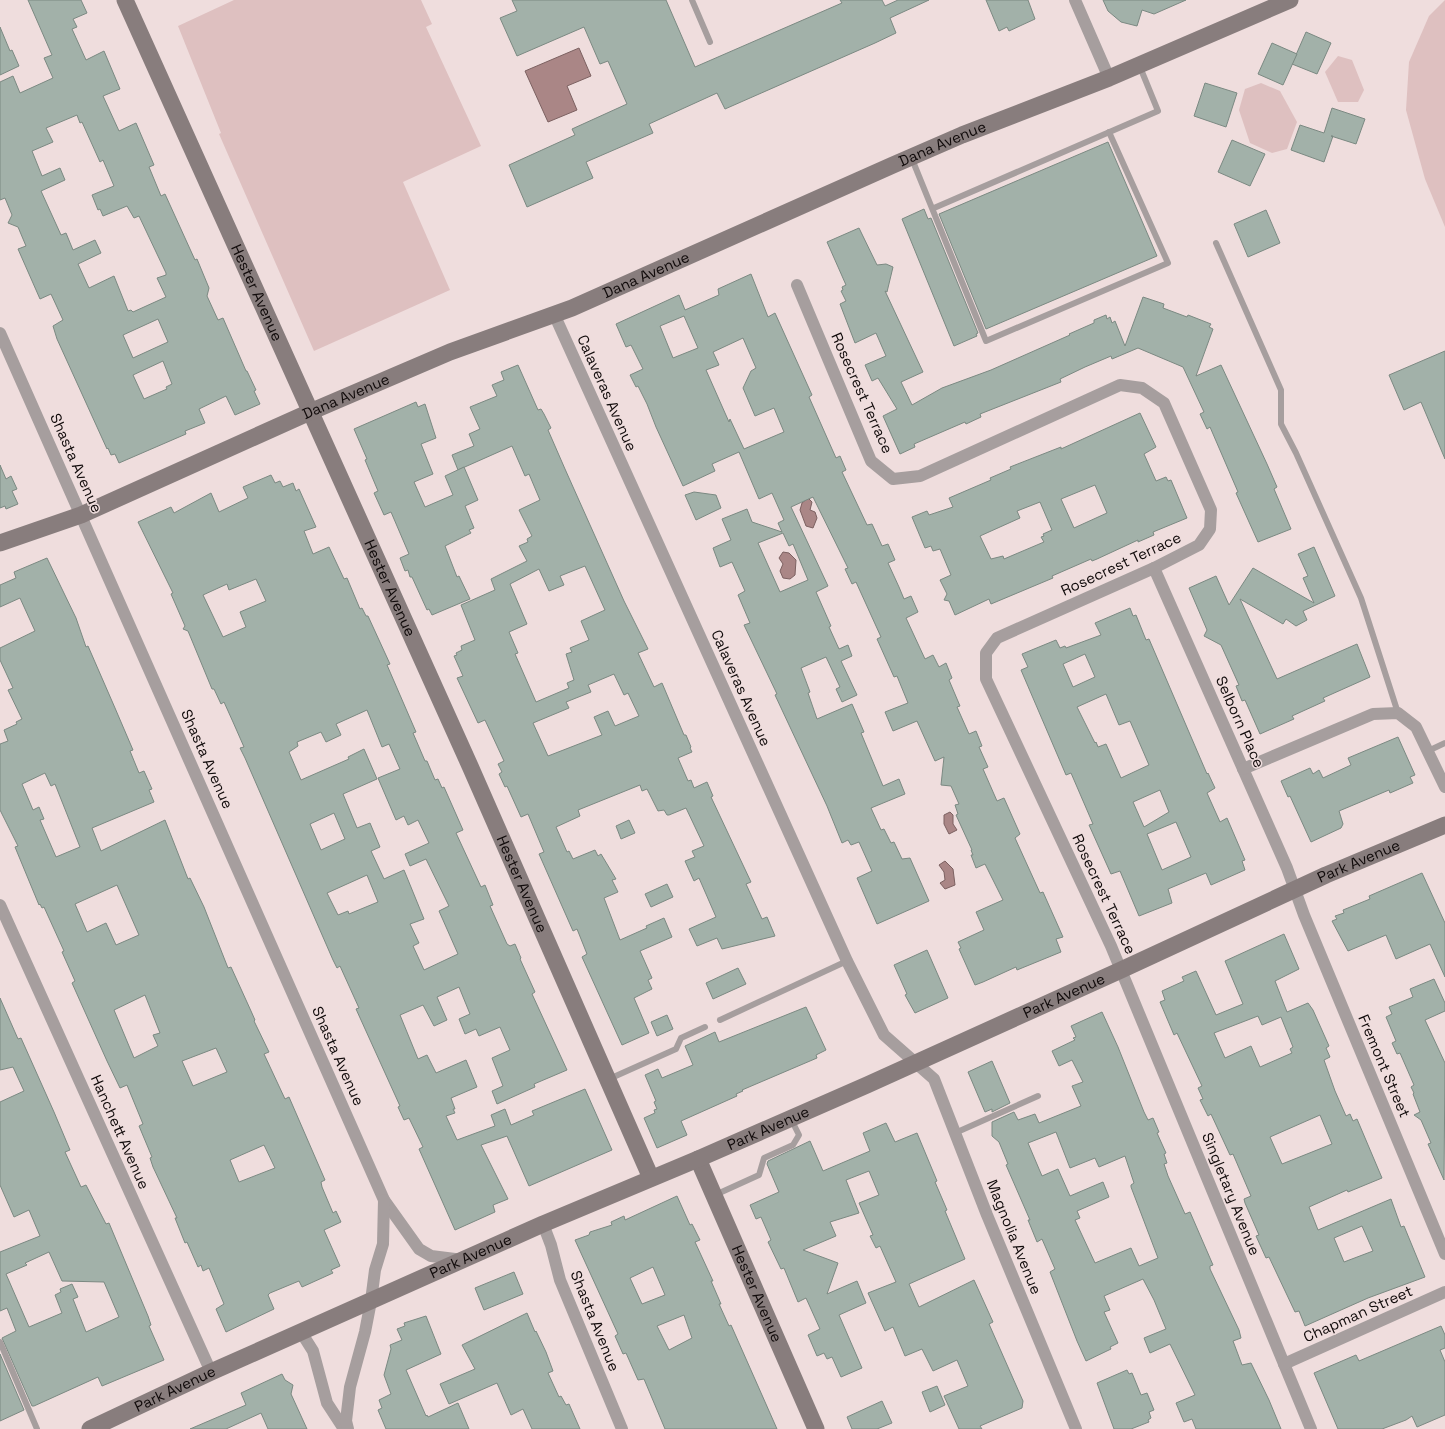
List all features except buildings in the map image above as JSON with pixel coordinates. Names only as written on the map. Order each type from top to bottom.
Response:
[{"type":"street","name":"Hester Avenue","points":[[125,0],[651,1178]]},
{"type":"street","points":[[1075,0],[1109,78]]},
{"type":"street","name":"Dana Avenue","points":[[0,543],[81,515],[310,412],[450,352],[554,314],[962,135],[1139,66],[1290,0]]},
{"type":"street","name":"Rosecrest Terrace","points":[[797,285],[872,461],[893,479],[920,476],[1120,385],[1142,388],[1164,403],[1211,510],[1210,529],[1199,546],[1154,568],[997,638],[986,653],[986,679],[1122,970]]},
{"type":"street","name":"Calaveras Avenue","points":[[554,314],[847,961],[884,1035],[915,1063]]},
{"type":"street","name":"Shasta Avenue","points":[[0,333],[384,1200],[419,1249],[430,1256],[464,1260]]},
{"type":"street","name":"Selborn Place","points":[[1154,568],[1295,890]]},
{"type":"street","points":[[1243,769],[1373,714],[1398,713],[1416,727],[1445,787]]},
{"type":"street","name":"Park Avenue","points":[[90,1429],[211,1372],[543,1224],[791,1118],[1122,970],[1326,875],[1445,825]]},
{"type":"street","name":"Fremont Street","points":[[1295,890],[1445,1254]]},
{"type":"street","name":"Hanchett Avenue","points":[[0,905],[211,1372]]},
{"type":"street","name":"Singletary Avenue","points":[[1122,970],[1311,1429]]},
{"type":"street","name":"Magnolia Avenue","points":[[915,1063],[933,1076],[1076,1429]]},
{"type":"street","name":"Hester Avenue","points":[[698,1159],[816,1429]]},
{"type":"street","name":"Shasta Avenue","points":[[371,1301],[375,1270],[383,1244],[384,1200]]},
{"type":"street","name":"Shasta Avenue","points":[[543,1224],[551,1245],[560,1280],[622,1429]]},
{"type":"street","name":"Chapman Street","points":[[1284,1364],[1445,1292]]},
{"type":"street","points":[[348,1429],[346,1421],[350,1387],[371,1301]]},
{"type":"street","points":[[301,1332],[313,1351],[327,1402],[344,1429]]},
{"type":"lane","points":[[692,0],[710,42]]},
{"type":"lane","points":[[934,208],[1158,111],[1139,66]]},
{"type":"lane","points":[[912,157],[934,208],[986,341],[1168,262],[1109,132]]},
{"type":"lane","points":[[1216,243],[1281,390],[1281,424],[1296,453],[1361,598],[1398,713]]},
{"type":"lane","points":[[1428,751],[1445,743]]},
{"type":"lane","points":[[720,1020],[847,961]]},
{"type":"lane","points":[[608,1079],[676,1049],[681,1038],[704,1027]]},
{"type":"lane","points":[[955,1133],[1038,1096]]},
{"type":"lane","points":[[714,1195],[758,1174],[764,1158],[793,1145],[799,1135],[791,1118]]},
{"type":"lane","points":[[0,1342],[37,1429]]},
{"type":"shaded area","points":[[234,0],[421,0],[432,24],[426,27],[481,146],[403,182],[450,290],[314,351],[219,134],[221,133],[178,26]]},
{"type":"shaded area","points":[[1445,0],[1445,227],[1425,179],[1406,110],[1409,62],[1429,16]]},
{"type":"shaded area","points":[[579,48],[591,76],[567,86],[577,110],[548,122],[525,71]]},
{"type":"shaded area","points":[[1338,56],[1352,60],[1364,90],[1358,102],[1338,102],[1325,72]]},
{"type":"shaded area","points":[[1261,83],[1280,91],[1297,122],[1287,149],[1272,153],[1250,143],[1239,110],[1245,89]]},
{"type":"shaded area","points":[[808,498],[812,502],[810,510],[815,512],[817,518],[813,528],[806,526],[800,510],[802,503]]},
{"type":"shaded area","points":[[783,552],[789,553],[796,560],[795,575],[790,579],[783,578],[780,571],[783,564],[779,558]]},
{"type":"shaded area","points":[[950,812],[953,815],[953,824],[957,830],[949,834],[944,824],[944,815]]},
{"type":"shaded area","points":[[945,861],[953,869],[955,885],[945,889],[940,883],[945,880],[944,872],[939,865]]}]
